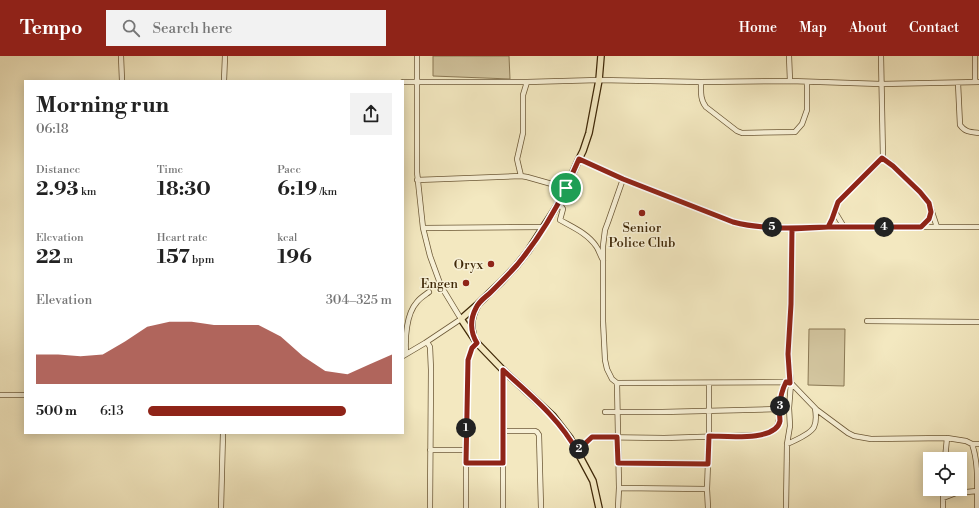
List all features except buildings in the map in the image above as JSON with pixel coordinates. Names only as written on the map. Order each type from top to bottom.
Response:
[{"type":"main road","points":[[599,508],[593,481],[570,438],[552,416],[503,370],[476,342],[461,319],[517,265],[528,251],[559,203],[583,151],[589,133],[599,80],[601,56]]},
{"type":"main road","points":[[476,342],[472,331],[472,322],[474,312],[478,304]]},
{"type":"street","points":[[121,56],[122,80]]},
{"type":"street","points":[[224,80],[225,56]]},
{"type":"street","points":[[404,355],[427,342],[461,319],[442,286],[430,256],[423,228],[417,180],[417,56]]},
{"type":"street","points":[[789,56],[790,81]]},
{"type":"street","points":[[828,227],[838,202],[882,158],[881,56]]},
{"type":"street","points":[[406,82],[527,82],[599,80],[701,82],[790,81],[881,84],[958,83],[977,82],[975,56]]},
{"type":"street","points":[[522,176],[517,159],[523,133],[523,95],[527,82]]},
{"type":"street","points":[[701,82],[703,104],[742,133],[794,132],[802,124],[807,110],[807,82]]},
{"type":"street","points":[[958,83],[960,125],[967,132],[979,132]]},
{"type":"street","points":[[882,158],[893,166],[920,192],[929,203],[937,227]]},
{"type":"street","points":[[579,159],[623,179],[733,222],[745,225],[792,229],[828,227],[979,227]]},
{"type":"street","points":[[417,180],[522,176],[566,188]]},
{"type":"street","points":[[618,508],[617,384],[612,379],[607,369],[605,360],[603,321],[603,246],[605,230],[623,179]]},
{"type":"street","points":[[559,203],[564,209],[560,220],[589,237],[603,261]]},
{"type":"street","points":[[835,212],[844,227]]},
{"type":"street","points":[[921,227],[929,219],[931,212]]},
{"type":"street","points":[[423,228],[544,227]]},
{"type":"street","points":[[786,508],[790,426],[788,354],[791,304],[792,229]]},
{"type":"street","points":[[404,355],[408,320],[416,303],[429,292]]},
{"type":"street","points":[[867,321],[979,322]]},
{"type":"street","points":[[427,342],[430,347],[430,508]]},
{"type":"street","points":[[466,508],[468,360],[472,348],[476,342]]},
{"type":"street","points":[[503,370],[503,508]]},
{"type":"street","points":[[577,451],[592,437],[664,438],[763,435],[773,431],[778,426],[780,420],[779,409],[782,390],[788,382]]},
{"type":"street","points":[[617,384],[788,382],[815,408],[854,436],[861,438],[884,439],[947,438],[966,440],[972,444],[979,444]]},
{"type":"street","points":[[708,508],[707,489],[710,411],[709,383]]},
{"type":"street","points":[[0,395],[24,395]]},
{"type":"street","points":[[788,444],[814,428],[816,418],[815,408]]},
{"type":"street","points":[[605,412],[779,409]]},
{"type":"street","points":[[503,431],[535,431],[539,435],[541,508]]},
{"type":"street","points":[[221,508],[223,434]]},
{"type":"street","points":[[946,452],[947,438]]},
{"type":"street","points":[[972,444],[976,461],[978,498],[977,508]]},
{"type":"street","points":[[430,450],[466,450]]},
{"type":"street","points":[[466,463],[503,463]]},
{"type":"street","points":[[618,463],[708,464]]},
{"type":"street","points":[[619,488],[707,489]]},
{"type":"street","points":[[943,508],[943,498],[956,493],[977,491]]},
{"type":"shaded area","points":[[433,56],[509,56],[510,79],[433,76]]},
{"type":"shaded area","points":[[809,329],[845,329],[844,386],[808,385]]},
{"type":"place","name":"Senior Police Club","points":[[642,213]]},
{"type":"place","name":"Oryx","points":[[491,264]]},
{"type":"place","name":"Engen","points":[[466,283]]},
{"type":"route","points":[[566,188],[559,203],[528,251],[502,281],[478,304],[474,312],[472,331],[477,343],[472,348],[468,360],[466,463],[503,463],[503,370],[540,404],[563,428],[577,451],[592,437],[617,437],[618,463],[708,464],[709,436],[763,435],[773,431],[778,426],[780,420],[779,409],[782,390],[786,382],[790,383],[788,354],[791,304],[792,229],[828,227],[921,227],[929,219],[931,212],[929,203],[920,192],[889,162],[882,158],[838,202],[828,227],[792,229],[745,225],[733,222],[623,179],[579,159],[566,188]]}]
